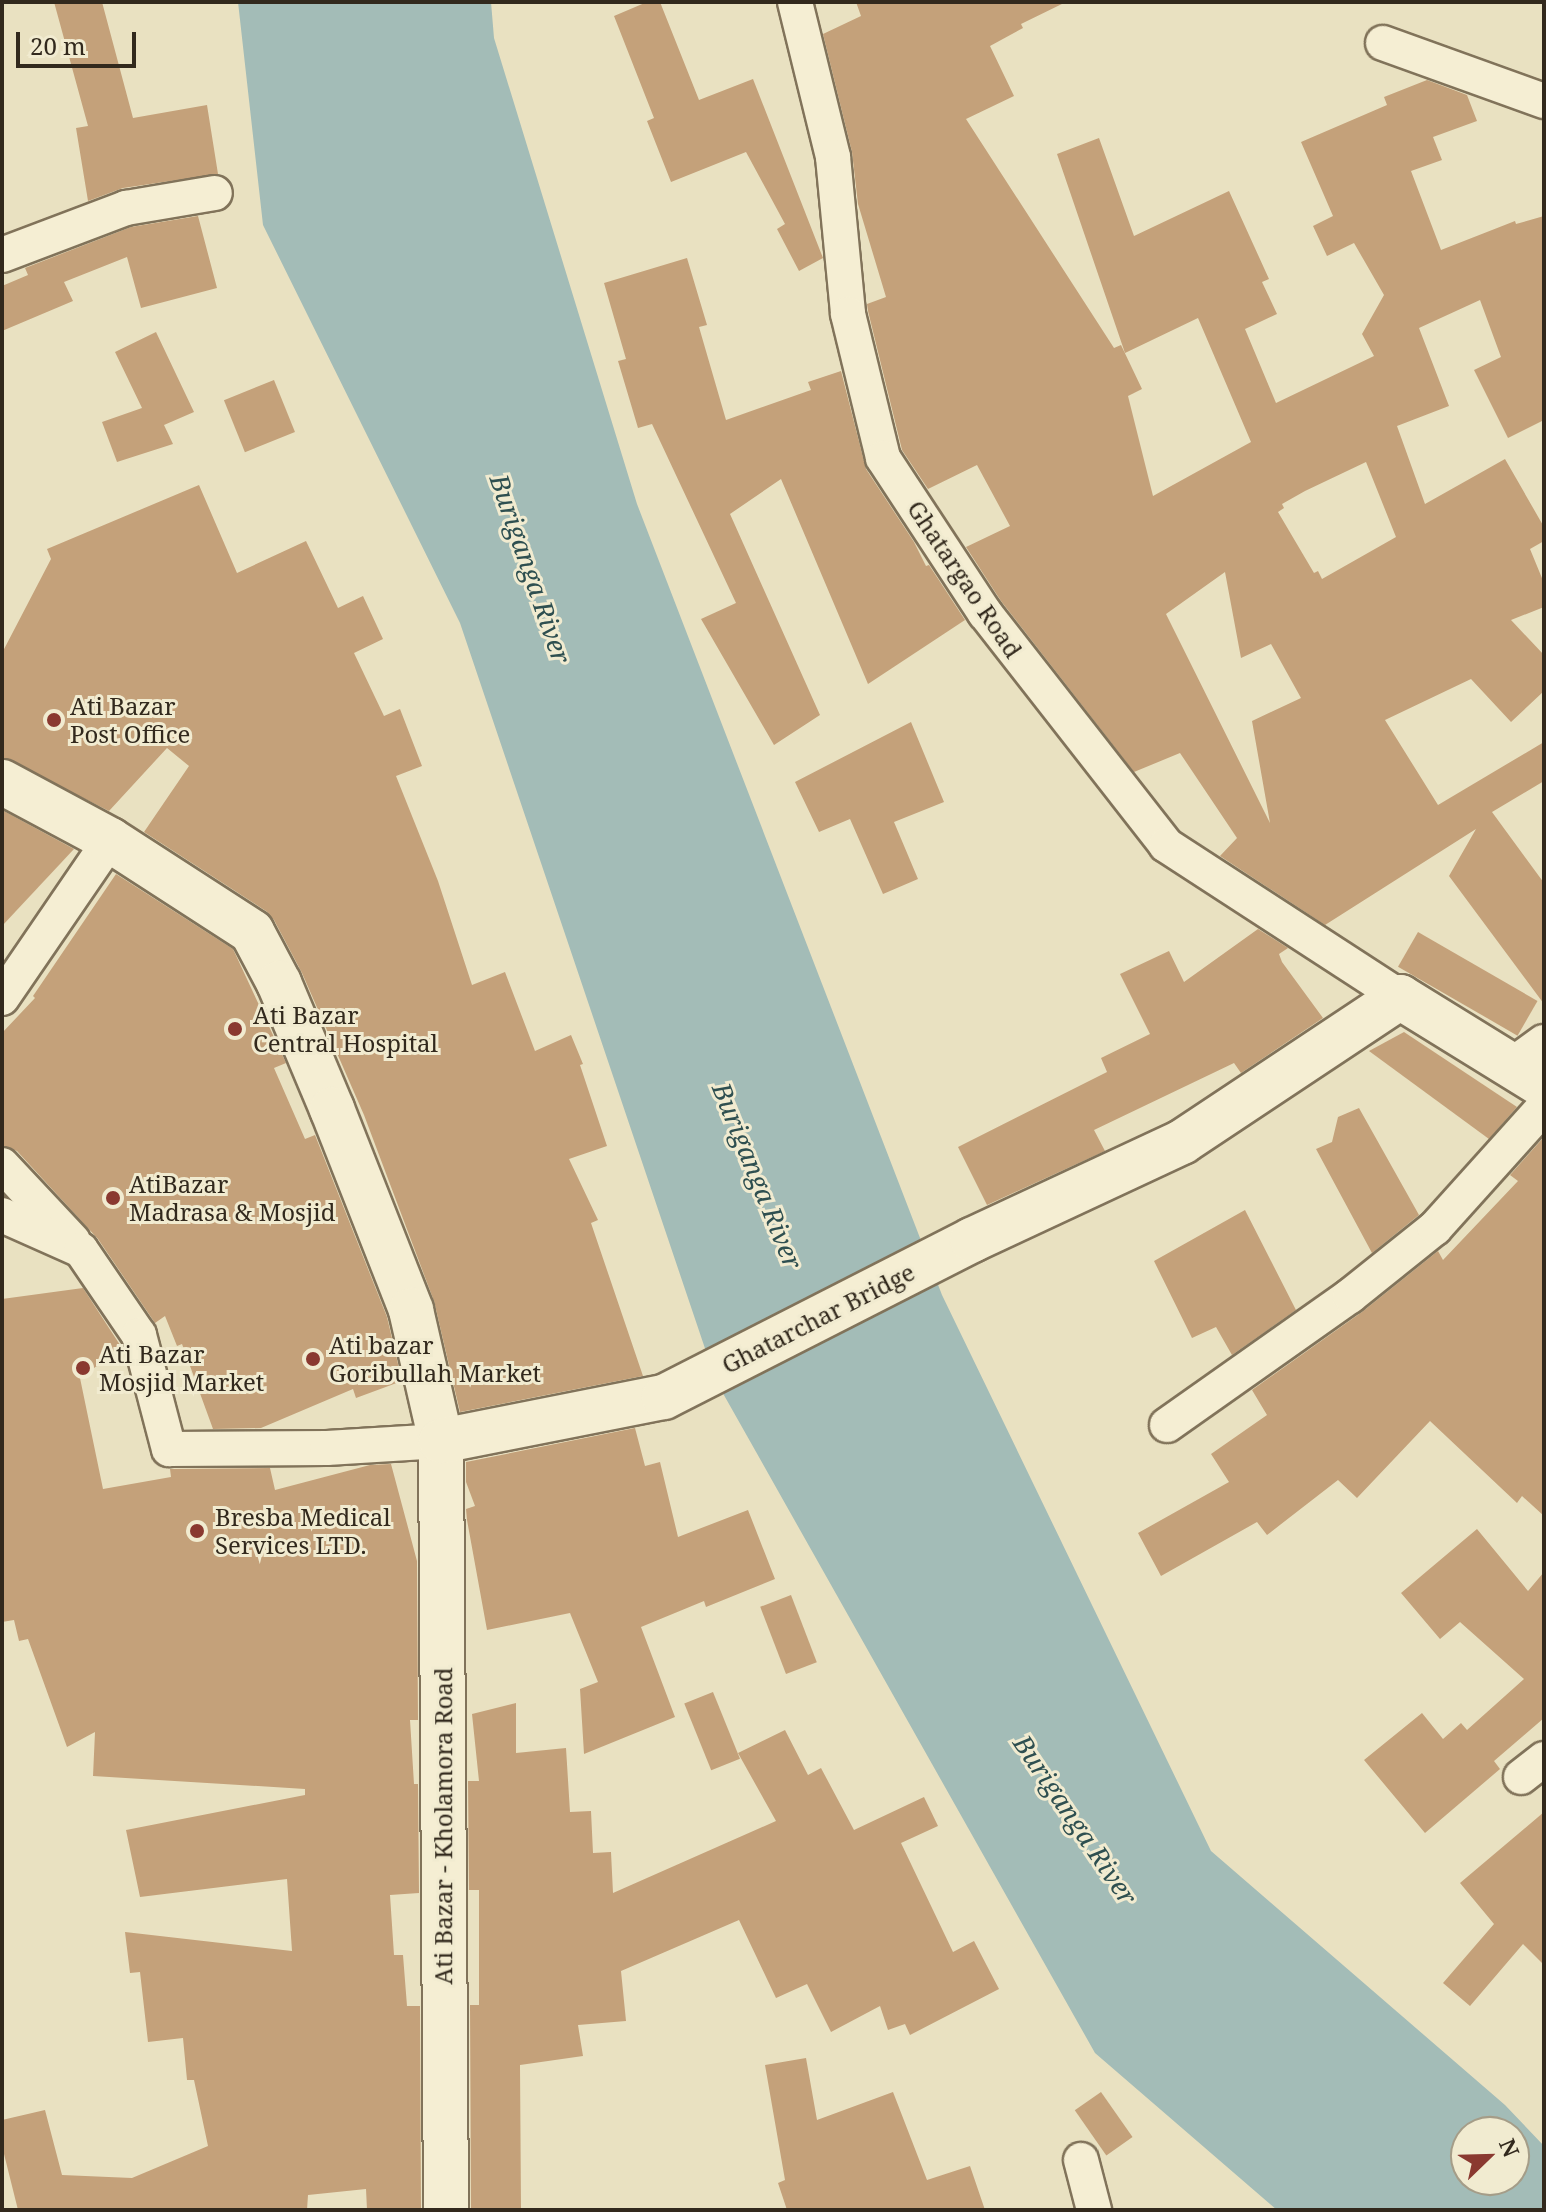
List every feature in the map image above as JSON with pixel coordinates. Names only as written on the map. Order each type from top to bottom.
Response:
[{"type":"main road","name":"Ati Bazar - Kholamora Road","points":[[2,782],[110,840],[252,932],[279,983],[327,1095],[411,1310],[441,1441],[446,2210]]},
{"type":"main road","points":[[1400,997],[1533,1064]]},
{"type":"main road","name":"Ghatarchar Bridge","points":[[441,1441],[664,1397],[972,1240],[1182,1142],[1400,997]]},
{"type":"street","name":"Ghatargao Road","points":[[795,2],[833,157],[848,314],[883,458],[985,613],[1166,845],[1400,997]]},
{"type":"street","points":[[1383,43],[1544,101]]},
{"type":"street","points":[[2,255],[126,208],[215,193]]},
{"type":"street","points":[[2,998],[110,840]]},
{"type":"street","points":[[1167,1425],[1350,1296],[1435,1228],[1544,1107]]},
{"type":"street","points":[[2,1165],[81,1250],[139,1335],[169,1449],[327,1448],[441,1441]]},
{"type":"street","points":[[2,1215],[81,1250]]},
{"type":"street","points":[[1081,2160],[1094,2210]]},
{"type":"water","name":"Buriganga River","points":[[238,2],[491,2],[494,38],[637,504],[942,1295],[1211,1851],[1515,2116],[1450,2116],[1450,2196],[1530,2196],[1530,2131],[1544,2146],[1544,2210],[1277,2210],[1095,2053],[716,1381],[460,623],[263,225]]},
{"type":"building","points":[[54,2],[102,2],[133,118],[207,105],[218,174],[123,188],[88,201],[76,128],[88,126]]},
{"type":"building","points":[[647,2],[660,2],[699,100],[753,79],[823,258],[799,271],[777,229],[785,224],[746,152],[671,182],[647,121],[654,118],[614,16]]},
{"type":"building","points":[[856,2],[1066,2],[1021,24],[1023,28],[990,46],[1014,96],[966,119],[1114,348],[1121,345],[1142,389],[1128,396],[1153,496],[1251,442],[1198,318],[1125,353],[1057,154],[1099,138],[1134,236],[1229,191],[1269,279],[1262,282],[1277,314],[1245,329],[1276,403],[1374,356],[1362,334],[1384,295],[1354,243],[1327,256],[1313,226],[1333,216],[1301,142],[1387,105],[1384,97],[1427,80],[1467,95],[1477,121],[1433,137],[1442,160],[1411,171],[1441,250],[1515,221],[1516,224],[1544,216],[1544,420],[1508,438],[1474,370],[1501,357],[1480,300],[1419,328],[1449,406],[1397,426],[1425,504],[1505,459],[1544,527],[1544,541],[1530,549],[1544,583],[1544,607],[1511,620],[1544,655],[1544,691],[1511,722],[1471,679],[1385,720],[1438,805],[1544,742],[1544,781],[1492,812],[1544,883],[1544,1004],[1449,876],[1476,829],[1325,925],[1220,856],[1237,838],[1180,753],[1134,772],[1001,601],[966,547],[1010,526],[977,465],[928,489],[902,450],[868,311],[867,304],[886,297],[858,204],[852,152],[823,34],[861,16]],"holes":[[[1366,462],[1396,537],[1322,579],[1318,571],[1314,573],[1278,512],[1284,508],[1282,504]],[[1225,572],[1241,658],[1271,644],[1301,698],[1252,721],[1270,823],[1166,614]]]},
{"type":"building","points":[[198,216],[217,288],[141,308],[127,257],[64,282],[73,301],[2,331],[2,286],[28,275],[25,268],[131,227]]},
{"type":"building","points":[[687,258],[707,325],[699,327],[726,420],[811,390],[808,382],[841,371],[866,469],[914,542],[926,566],[929,565],[965,620],[868,684],[781,479],[730,514],[820,715],[774,745],[701,619],[736,603],[652,424],[638,428],[618,361],[626,359],[604,283]]},
{"type":"building","points":[[156,332],[194,412],[164,425],[173,444],[117,462],[102,422],[142,408],[115,352]]},
{"type":"building","points":[[274,380],[295,432],[245,452],[224,400]]},
{"type":"building","points":[[199,485],[237,573],[306,541],[338,608],[363,596],[383,639],[354,653],[384,716],[400,709],[422,766],[396,776],[438,881],[472,985],[505,972],[535,1051],[571,1035],[583,1064],[580,1065],[607,1146],[569,1159],[598,1220],[591,1223],[643,1376],[460,1412],[434,1301],[364,1115],[302,973],[274,920],[266,911],[144,832],[189,766],[167,748],[109,811],[2,757],[2,653],[51,559],[47,549]]},
{"type":"building","points":[[911,722],[944,802],[894,822],[918,879],[883,894],[850,819],[819,832],[795,782]]},
{"type":"building","points":[[2,810],[74,849],[2,926]]},
{"type":"building","points":[[116,874],[233,949],[286,1063],[274,1068],[305,1139],[315,1135],[387,1317],[402,1381],[356,1398],[353,1389],[261,1428],[213,1429],[182,1344],[177,1346],[165,1316],[155,1323],[98,1239],[17,1151],[2,1146],[2,1033],[35,998],[33,996]]},
{"type":"building","points":[[1258,929],[1288,948],[1279,954],[1282,962],[1323,1018],[1241,1073],[1234,1063],[1094,1130],[1105,1151],[987,1205],[958,1147],[1107,1072],[1101,1058],[1150,1034],[1120,974],[1169,951],[1184,982]]},
{"type":"building","points":[[1418,932],[1538,1001],[1518,1036],[1398,967]]},
{"type":"building","points":[[1404,1032],[1517,1107],[1489,1139],[1369,1051]]},
{"type":"building","points":[[1359,1108],[1419,1215],[1372,1253],[1316,1149],[1332,1142],[1338,1117]]},
{"type":"building","points":[[1544,1137],[1544,1516],[1522,1496],[1517,1503],[1430,1421],[1357,1498],[1338,1480],[1267,1535],[1257,1522],[1161,1576],[1138,1533],[1229,1482],[1211,1454],[1267,1415],[1252,1390],[1362,1312],[1438,1251],[1443,1260],[1518,1181],[1510,1175]]},
{"type":"building","points":[[1245,1210],[1296,1310],[1232,1355],[1216,1327],[1192,1338],[1154,1261]]},
{"type":"building","points":[[83,1288],[122,1348],[80,1378],[103,1489],[171,1477],[170,1469],[270,1468],[275,1490],[370,1465],[391,1464],[417,1561],[418,1720],[410,1720],[414,1784],[418,1784],[419,1893],[390,1895],[394,1955],[403,1955],[407,2006],[420,2006],[421,2210],[367,2210],[366,2189],[308,2195],[307,2210],[18,2210],[2,2146],[2,2120],[45,2110],[62,2175],[132,2178],[208,2146],[194,2080],[187,2080],[183,2038],[148,2042],[140,1972],[130,1973],[125,1932],[292,1951],[287,1879],[140,1897],[126,1830],[305,1795],[305,1789],[93,1776],[95,1732],[67,1747],[28,1639],[19,1641],[14,1620],[2,1622],[2,1299]]},
{"type":"building","points":[[635,1428],[645,1466],[660,1462],[678,1537],[748,1510],[775,1579],[706,1607],[704,1601],[641,1627],[675,1717],[584,1754],[580,1689],[598,1682],[570,1613],[487,1630],[467,1520],[466,1509],[475,1506],[466,1482],[466,1462]]},
{"type":"building","points":[[1477,1529],[1528,1591],[1544,1572],[1544,1718],[1494,1761],[1500,1769],[1425,1833],[1364,1760],[1422,1713],[1443,1739],[1461,1723],[1467,1730],[1524,1679],[1460,1622],[1440,1639],[1401,1593]]},
{"type":"building","points":[[791,1595],[817,1662],[786,1674],[760,1607]]},
{"type":"building","points":[[713,1692],[740,1759],[711,1770],[684,1704]]},
{"type":"building","points":[[516,1703],[516,1753],[566,1748],[570,1812],[591,1811],[593,1853],[611,1852],[613,1893],[776,1821],[738,1753],[785,1730],[808,1775],[821,1768],[854,1830],[924,1797],[938,1826],[901,1843],[953,1952],[974,1941],[999,1989],[910,2035],[905,2024],[888,2030],[880,2006],[831,2032],[807,1984],[776,1998],[739,1920],[621,1971],[626,2021],[578,2025],[583,2056],[520,2065],[521,2210],[471,2210],[470,2005],[479,2005],[479,1890],[469,1890],[468,1781],[479,1781],[472,1714]]},
{"type":"building","points":[[1544,1812],[1544,1965],[1523,1944],[1470,2006],[1443,1983],[1494,1924],[1460,1883]]},
{"type":"building","points":[[806,2058],[817,2120],[893,2092],[927,2180],[970,2166],[985,2210],[787,2210],[778,2183],[785,2180],[765,2065]]},
{"type":"building","points":[[1101,2092],[1133,2137],[1106,2155],[1075,2110]]},
{"type":"place","name":"Ati Bazar Post Office","points":[[54,720]]},
{"type":"place","name":"Ati Bazar Central Hospital","points":[[235,1029]]},
{"type":"place","name":"AtiBazar Madrasa & Mosjid","points":[[113,1198]]},
{"type":"place","name":"Ati bazar Goribullah Market","points":[[313,1359]]},
{"type":"place","name":"Ati Bazar Mosjid Market","points":[[83,1368]]},
{"type":"place","name":"Bresba Medical Services LTD.","points":[[197,1531]]}]
